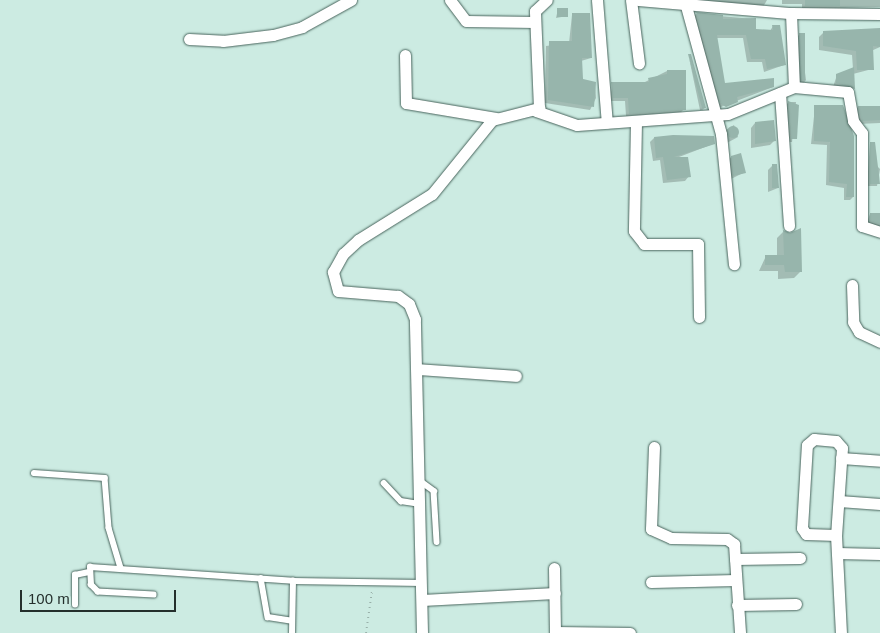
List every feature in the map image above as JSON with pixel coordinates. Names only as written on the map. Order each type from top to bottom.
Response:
[{"type":"street","points":[[189,39],[223,41],[273,35],[302,27],[351,0]]},
{"type":"street","points":[[450,0],[466,21],[535,22]]},
{"type":"street","points":[[536,111],[541,102],[535,22],[537,6],[547,0]]},
{"type":"street","points":[[597,0],[607,124]]},
{"type":"street","points":[[631,0],[640,63]]},
{"type":"street","points":[[638,0],[686,6],[791,13],[880,14]]},
{"type":"street","points":[[686,6],[716,116],[724,156],[734,264]]},
{"type":"street","points":[[791,13],[794,87]]},
{"type":"street","points":[[405,55],[406,103],[496,118],[536,111],[568,124],[607,124],[716,116],[739,111],[794,87],[851,94],[853,121],[862,133],[862,226],[880,232]]},
{"type":"street","points":[[780,93],[789,226]]},
{"type":"street","points":[[422,633],[415,319],[408,304],[391,295],[338,291],[333,272],[343,254],[358,240],[432,194],[496,118]]},
{"type":"street","points":[[636,122],[634,231],[644,244],[698,244],[699,317]]},
{"type":"street","points":[[852,285],[853,322],[859,332],[880,342]]},
{"type":"street","points":[[417,370],[516,376]]},
{"type":"street","points":[[836,535],[803,531],[802,492],[810,441],[840,443],[841,458],[836,535],[841,633]]},
{"type":"street","points":[[654,447],[651,529],[671,538],[731,540],[735,559],[740,633]]},
{"type":"street","points":[[841,458],[880,460]]},
{"type":"street","points":[[838,501],[880,504]]},
{"type":"street","points":[[837,553],[880,554]]},
{"type":"street","points":[[735,559],[800,558]]},
{"type":"street","points":[[554,568],[555,632],[630,633]]},
{"type":"street","points":[[650,582],[736,580]]},
{"type":"street","points":[[422,600],[555,593]]},
{"type":"street","points":[[737,605],[796,604]]},
{"type":"lane","points":[[34,473],[105,478],[108,528],[121,568]]},
{"type":"lane","points":[[419,480],[434,491],[437,542]]},
{"type":"lane","points":[[384,483],[401,501],[419,504]]},
{"type":"lane","points":[[154,595],[98,592],[91,585],[89,572],[94,565],[293,581],[422,583]]},
{"type":"lane","points":[[75,606],[75,574],[89,572]]},
{"type":"lane","points":[[261,578],[268,617],[292,621]]},
{"type":"lane","points":[[292,633],[293,581]]},
{"type":"path","points":[[366,633],[372,583]]},
{"type":"building","points":[[805,0],[840,0],[840,6],[805,6]]},
{"type":"building","points":[[557,8],[568,8],[568,17],[557,17]]},
{"type":"building","points":[[696,12],[723,15],[723,19],[756,18],[756,29],[773,30],[772,25],[780,25],[786,65],[767,69],[765,59],[751,59],[746,35],[717,35],[725,83],[774,78],[774,87],[737,97],[738,102],[726,107],[721,104]]},
{"type":"building","points":[[572,13],[590,13],[592,58],[582,58],[583,79],[596,82],[594,107],[548,100],[549,41],[572,41]]},
{"type":"building","points":[[880,28],[880,47],[873,46],[874,70],[857,70],[856,51],[823,46],[823,31]]},
{"type":"building","points":[[799,33],[805,33],[805,80],[799,80]]},
{"type":"building","points":[[688,54],[691,54],[706,108],[702,108]]},
{"type":"building","points":[[854,67],[855,89],[836,83],[836,74]]},
{"type":"building","points":[[667,70],[686,70],[686,110],[629,114],[628,98],[613,98],[611,82],[649,82],[648,78],[667,74]]},
{"type":"building","points":[[788,101],[799,105],[797,139],[791,139]]},
{"type":"building","points":[[814,105],[843,105],[854,136],[854,197],[846,197],[847,184],[829,182],[830,142],[814,141]]},
{"type":"building","points":[[858,106],[880,106],[880,120],[862,121]]},
{"type":"building","points":[[774,120],[776,141],[755,144],[755,122]]},
{"type":"building","points":[[735,126],[738,127],[738,137],[731,138],[728,137],[727,130],[728,127]]},
{"type":"building","points":[[673,135],[714,136],[715,144],[674,157],[688,157],[691,177],[667,180],[663,157],[656,158],[654,137]]},
{"type":"building","points":[[870,142],[875,142],[880,184],[870,184]]},
{"type":"building","points":[[741,153],[746,173],[733,176],[731,156]]},
{"type":"building","points":[[772,164],[777,164],[779,188],[772,188]]},
{"type":"building","points":[[870,213],[880,213],[880,224],[870,221]]},
{"type":"building","points":[[801,228],[802,272],[785,272],[784,265],[765,265],[765,255],[784,255],[783,230],[790,233]]}]
